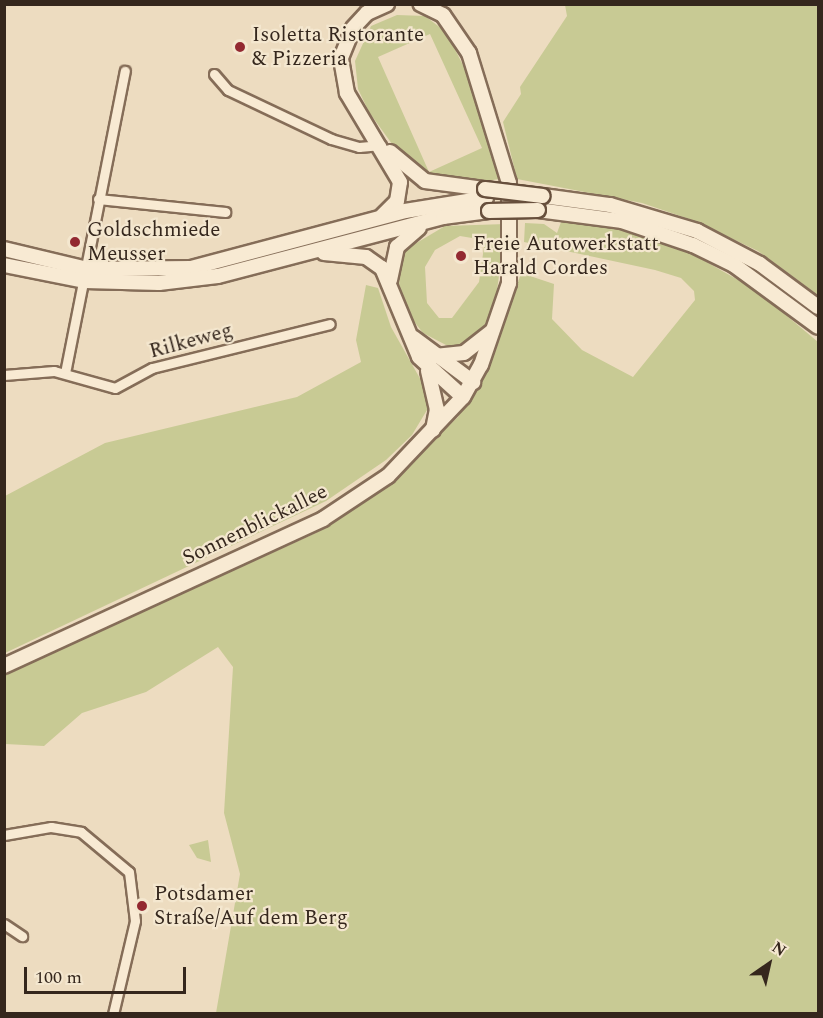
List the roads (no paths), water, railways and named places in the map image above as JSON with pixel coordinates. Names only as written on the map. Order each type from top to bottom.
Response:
[{"type":"main road","points":[[380,218],[397,201],[400,182],[381,145],[347,93],[341,58],[352,28],[387,4]]},
{"type":"main road","name":"Sonnenblickallee","points":[[4,666],[322,519],[388,476],[433,433],[464,397],[473,382],[495,329],[511,267],[507,172],[462,39],[443,15],[420,4]]},
{"type":"main road","points":[[381,145],[425,181],[487,199],[538,210],[622,221],[693,245],[769,288],[819,327]]},
{"type":"main road","points":[[4,249],[86,275],[161,270],[226,262],[380,218],[487,199],[543,196],[633,210],[697,231],[760,264],[819,307]]},
{"type":"main road","points":[[433,433],[437,409],[428,371],[410,334],[390,282],[390,263],[403,239],[443,217],[487,199]]},
{"type":"main road","points":[[4,265],[86,275],[129,284],[199,278],[443,217]]},
{"type":"main road","points":[[305,253],[366,257],[390,282]]},
{"type":"main road","points":[[434,356],[464,353],[495,329]]},
{"type":"main road","points":[[410,334],[434,356],[473,382]]},
{"type":"main road","points":[[428,371],[464,397]]},
{"type":"street","points":[[65,373],[86,275],[98,199],[124,71]]},
{"type":"street","points":[[214,74],[228,90],[331,139],[359,147],[381,145]]},
{"type":"street","points":[[98,199],[225,212]]},
{"type":"street","name":"Rilkeweg","points":[[4,375],[21,370],[65,373],[115,388],[152,368],[330,324]]},
{"type":"street","points":[[4,835],[51,827],[81,832],[129,872],[135,921],[113,1014]]},
{"type":"street","points":[[4,924],[21,936]]},
{"type":"place","name":"Isoletta Ristorante & Pizzeria","points":[[240,47]]},
{"type":"place","name":"Goldschmiede Meusser","points":[[75,242]]},
{"type":"place","name":"Freie Autowerkstatt Harald Cordes","points":[[461,256]]},
{"type":"place","name":"Potsdamer Straße/Auf dem Berg","points":[[142,906]]}]
